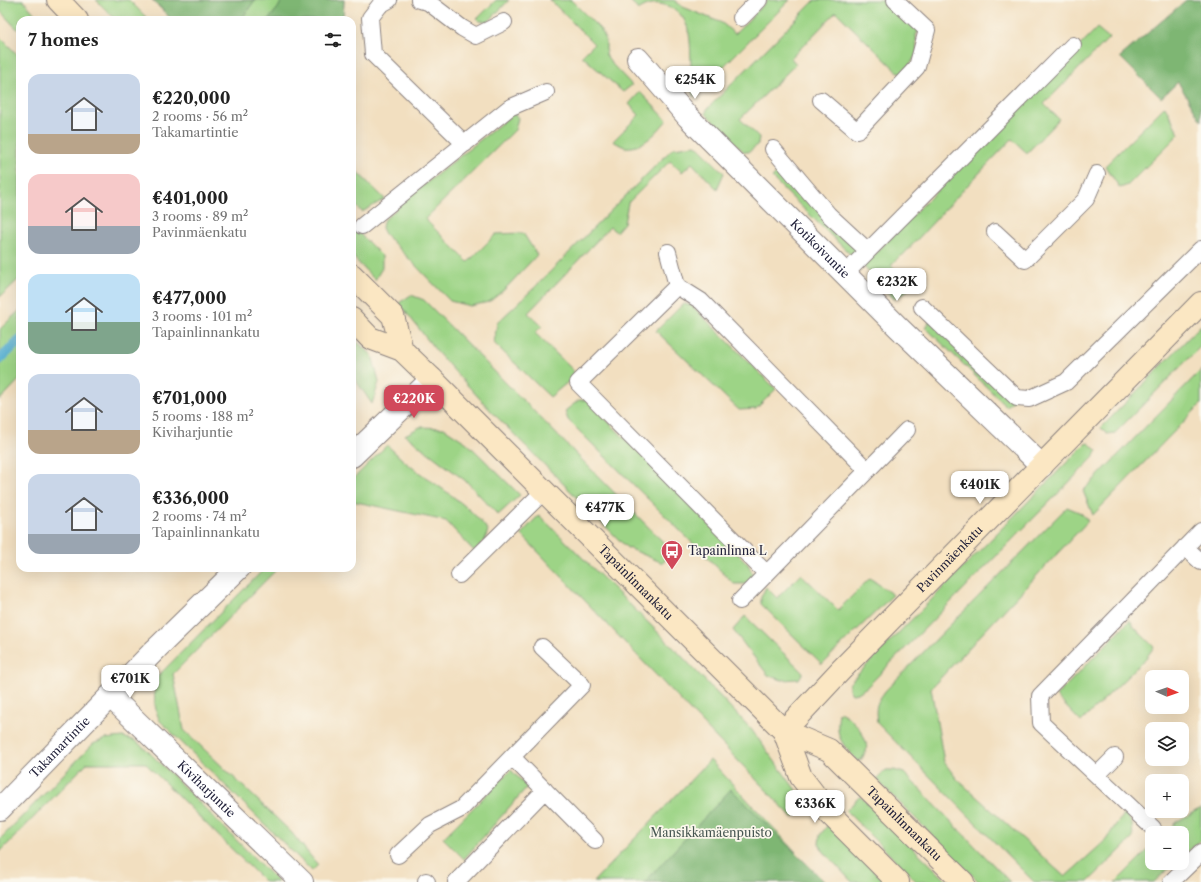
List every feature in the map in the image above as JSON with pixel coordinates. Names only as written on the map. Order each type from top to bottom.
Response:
[{"type":"street","points":[[58,0],[74,16]]},
{"type":"street","name":"Kotikoivuntie","points":[[638,59],[688,117],[844,274],[1042,466]]},
{"type":"street","points":[[356,279],[393,316],[402,350]]},
{"type":"street","name":"Pavinmäenkatu","points":[[784,731],[847,664],[1201,303]]},
{"type":"street","name":"Tapainlinnankatu","points":[[356,323],[370,338],[402,350],[784,731],[829,750],[963,882]]},
{"type":"street","points":[[356,452],[432,379]]},
{"type":"street","name":"Takamartintie","points":[[0,809],[110,696],[235,572]]},
{"type":"street","name":"Kiviharjuntie","points":[[110,696],[302,882]]},
{"type":"street","name":"Tapainlinnankatu","points":[[784,731],[801,778],[827,812],[898,882]]},
{"type":"lane","points":[[390,0],[380,5],[370,18],[373,54],[465,144]]},
{"type":"lane","points":[[419,0],[428,2],[462,28],[476,36],[504,22]]},
{"type":"lane","points":[[741,18],[759,0]]},
{"type":"lane","points":[[821,100],[857,131],[918,67],[927,30],[895,0]]},
{"type":"lane","points":[[844,274],[1073,45]]},
{"type":"lane","points":[[362,226],[510,108],[546,92]]},
{"type":"lane","points":[[773,149],[828,214],[868,250]]},
{"type":"lane","points":[[995,232],[1024,260],[1086,199],[1097,174]]},
{"type":"lane","points":[[922,307],[1018,398],[1029,399],[1066,382],[1201,249]]},
{"type":"lane","points":[[668,252],[677,286],[701,301],[868,470]]},
{"type":"lane","points":[[677,286],[578,383],[766,574]]},
{"type":"lane","points":[[740,601],[907,430]]},
{"type":"lane","points":[[460,575],[544,491]]},
{"type":"lane","points":[[1151,826],[1041,723],[1040,696],[1201,531]]},
{"type":"lane","points":[[1185,547],[1201,562]]},
{"type":"lane","points":[[398,855],[430,825],[461,809],[582,685],[542,647]]},
{"type":"lane","points":[[512,757],[596,841]]},
{"type":"lane","points":[[1097,775],[1115,757]]},
{"type":"lane","points":[[456,882],[545,790]]},
{"type":"lane","points":[[1171,882],[1201,853]]},
{"type":"green space","points":[[0,0],[23,0],[37,16],[16,16],[16,28],[0,11]]},
{"type":"green space","points":[[96,0],[129,0],[145,16],[112,16]]},
{"type":"green space","points":[[152,0],[344,0],[343,16],[168,16]]},
{"type":"green space","points":[[153,0],[255,0],[244,16],[168,16]]},
{"type":"green space","points":[[282,0],[344,0],[343,16],[271,16]]},
{"type":"green space","points":[[496,0],[509,0],[489,21],[479,21],[477,19]]},
{"type":"green space","points":[[550,0],[571,0],[601,30],[606,41],[606,55],[613,65],[632,85],[623,92],[582,56],[594,44]]},
{"type":"green space","points":[[630,0],[674,0],[683,7],[722,23],[735,34],[768,0],[790,0],[693,97],[690,40],[686,24],[682,16],[668,6],[660,4],[649,5],[638,10]]},
{"type":"green space","points":[[815,0],[888,0],[920,31],[916,34],[917,54],[902,76],[836,12],[791,58],[796,64],[740,119],[759,137],[758,144],[749,152],[744,152],[706,114],[707,109]]},
{"type":"green space","points":[[1186,0],[1201,0],[1201,121],[1178,82],[1161,98],[1120,57]]},
{"type":"green space","points":[[1097,28],[1109,38],[1044,104],[1059,119],[1027,153],[1012,139],[902,256],[901,255],[891,265],[911,287],[906,292],[894,299],[863,266]]},
{"type":"green space","points":[[0,37],[16,53],[16,282],[0,297]]},
{"type":"green space","points":[[640,92],[667,120],[649,139],[643,143],[637,146],[625,147],[613,141],[639,115],[629,104]]},
{"type":"green space","points":[[1165,106],[1179,134],[1128,185],[1120,188],[1105,166]]},
{"type":"green space","points":[[514,113],[518,118],[515,130],[425,219],[468,262],[496,234],[523,233],[537,255],[504,290],[489,302],[470,306],[450,301],[385,234],[382,228],[383,221],[414,193]]},
{"type":"green space","points":[[696,145],[724,173],[717,189],[692,163],[682,172],[670,161],[628,203],[624,223],[616,232],[610,227],[528,313],[542,326],[535,333],[573,370],[574,377],[550,397],[494,343],[497,323],[534,288],[673,148]]},
{"type":"green space","points":[[784,167],[857,247],[857,253],[853,257],[772,178]]},
{"type":"green space","points":[[356,171],[385,199],[362,212],[356,206]]},
{"type":"green space","points":[[356,230],[382,256],[382,268],[375,280],[356,260]]},
{"type":"green space","points":[[411,295],[424,300],[672,551],[663,563],[626,547],[492,412],[437,352],[399,303]]},
{"type":"green space","points":[[683,304],[691,305],[776,389],[756,409],[739,410],[656,331]]},
{"type":"green space","points":[[16,314],[16,383],[0,400],[0,329]]},
{"type":"green space","points":[[931,320],[1014,400],[1006,406],[925,327]]},
{"type":"green space","points":[[1201,325],[1201,346],[1115,433],[1107,434],[1101,428]]},
{"type":"green space","points":[[357,342],[372,355],[379,382],[372,404],[356,381]]},
{"type":"green space","points":[[1201,370],[1201,404],[1093,515],[1083,491]]},
{"type":"green space","points":[[579,400],[587,400],[748,564],[753,575],[746,584],[734,584],[568,420],[565,411]]},
{"type":"green space","points":[[420,427],[444,428],[467,443],[520,495],[498,515],[467,482],[405,435]]},
{"type":"green space","points":[[1089,443],[1097,451],[1093,458],[868,686],[858,693],[852,694],[849,689],[849,684],[860,672],[1085,444]]},
{"type":"green space","points":[[387,445],[405,462],[449,493],[470,510],[488,530],[485,540],[474,551],[446,521],[356,502],[356,476]]},
{"type":"green space","points":[[1067,507],[1081,513],[1088,521],[931,688],[944,762],[957,779],[1065,877],[1106,840],[1117,823],[1126,813],[1132,824],[1133,838],[1088,882],[1034,882],[877,723],[876,709],[880,698],[886,690]]},
{"type":"green space","points":[[539,515],[675,649],[751,729],[807,805],[793,818],[521,534]]},
{"type":"green space","points":[[261,572],[274,572],[173,674],[184,730],[291,832],[318,865],[312,871],[160,721],[155,705],[156,678]]},
{"type":"green space","points":[[801,574],[838,610],[870,578],[893,595],[822,664],[761,604],[761,597],[766,587],[777,598]]},
{"type":"green space","points":[[745,616],[803,672],[799,679],[782,680],[768,675],[733,630]]},
{"type":"green space","points":[[1130,620],[1134,627],[1154,647],[1146,658],[1081,722],[1056,696]]},
{"type":"green space","points":[[839,712],[849,718],[863,734],[867,746],[866,752],[861,760],[857,761],[840,739],[838,728]]},
{"type":"green space","points":[[123,737],[135,741],[146,749],[278,882],[265,882],[145,763],[87,763],[0,852],[0,839],[93,744],[105,739]]},
{"type":"green space","name":"Mansikkamäenpuisto","points":[[710,760],[796,852],[728,882],[593,882]]},
{"type":"green space","points":[[511,770],[527,787],[464,859],[443,838]]},
{"type":"green space","points":[[886,770],[894,770],[904,773],[1010,882],[979,882],[881,784],[877,778]]},
{"type":"green space","points":[[731,789],[825,882],[645,882]]},
{"type":"green space","points":[[860,796],[948,882],[917,882],[846,811]]},
{"type":"green space","points":[[1201,808],[1201,840],[1189,851],[1189,826],[1172,826],[1183,818],[1189,818],[1189,815]]},
{"type":"green space","points":[[828,825],[882,879],[879,882],[852,882],[824,852],[819,844],[820,835]]},
{"type":"green space","points":[[1145,853],[1145,870],[1167,870],[1154,882],[1116,882]]},
{"type":"waterway","points":[[0,359],[16,344]]},
{"type":"place","name":"Tapainlinna L","points":[[672,570]]}]
